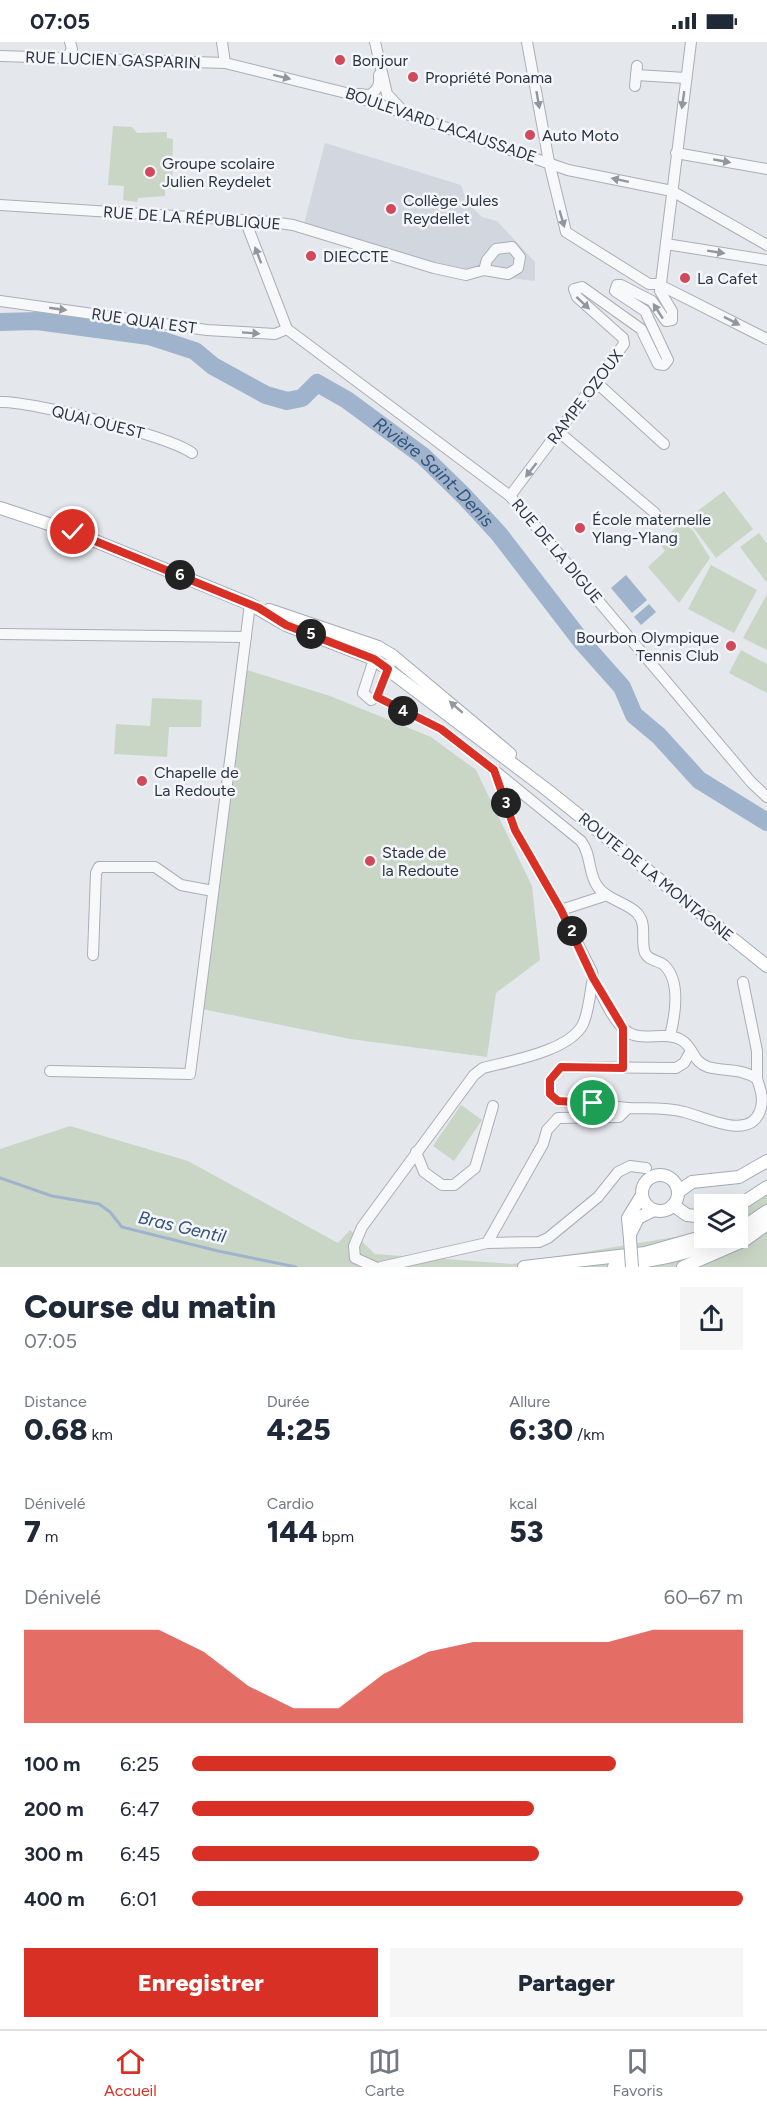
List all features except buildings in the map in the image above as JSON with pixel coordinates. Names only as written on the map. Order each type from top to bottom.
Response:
[{"type":"main road","name":"ROUTE DE LA MONTAGNE","points":[[0,508],[73,532],[254,606],[286,625],[376,653],[393,656],[497,742],[546,789]]},
{"type":"main road","name":"ROUTE DE LA MONTAGNE","points":[[376,653],[388,669],[546,789],[767,966]]},
{"type":"main road","points":[[630,1237],[638,1218],[654,1210],[664,1210],[673,1205],[678,1192],[692,1182],[739,1177],[767,1161]]},
{"type":"main road","points":[[632,1267],[628,1218],[642,1195],[643,1185],[650,1177],[660,1174],[670,1178],[693,1174],[706,1180]]},
{"type":"main road","points":[[670,1178],[678,1192]]},
{"type":"main road","points":[[748,1199],[767,1187]]},
{"type":"main road","points":[[642,1195],[646,1204],[654,1210]]},
{"type":"main road","points":[[748,1214],[767,1202]]},
{"type":"main road","points":[[673,1205],[687,1215],[694,1216]]},
{"type":"main road","points":[[748,1224],[767,1211]]},
{"type":"main road","points":[[683,1267],[745,1240],[767,1224]]},
{"type":"main road","points":[[524,1267],[645,1253],[694,1239]]},
{"type":"main road","points":[[614,1267],[705,1248]]},
{"type":"street","points":[[67,58],[72,49],[70,42]]},
{"type":"street","points":[[222,42],[225,63]]},
{"type":"street","points":[[375,42],[389,99],[411,117]]},
{"type":"street","points":[[527,42],[549,162],[568,170],[672,191],[767,245]]},
{"type":"street","points":[[661,286],[691,42]]},
{"type":"street","points":[[346,93],[370,95],[378,88],[377,54]]},
{"type":"street","name":"RUE LUCIEN GASPARIN","points":[[0,56],[225,63]]},
{"type":"street","name":"BOULEVARD LACAUSSADE","points":[[225,63],[346,93],[411,117],[549,162],[566,232],[650,284],[661,286],[767,339]]},
{"type":"street","points":[[636,76],[686,78]]},
{"type":"street","points":[[676,153],[767,169]]},
{"type":"street","points":[[552,175],[568,170]]},
{"type":"street","name":"RUE DE LA RÉPUBLIQUE","points":[[0,206],[245,220],[293,225],[434,268],[466,275],[484,270]]},
{"type":"street","points":[[245,220],[287,329]]},
{"type":"street","points":[[666,244],[767,260]]},
{"type":"street","name":"RAMPE OZOUX","points":[[510,496],[622,351],[623,338],[577,297],[574,289],[582,288],[641,329],[655,361],[664,365],[668,360],[667,354],[645,311],[615,291],[617,285],[621,285],[652,301],[663,319],[669,322],[674,316],[660,291],[661,286]]},
{"type":"street","name":"RUE QUAI EST","points":[[0,301],[207,330],[275,334],[287,329]]},
{"type":"street","name":"RUE DE LA DIGUE","points":[[287,329],[510,496],[751,782],[767,797]]},
{"type":"street","points":[[597,383],[664,444]]},
{"type":"street","name":"QUAI OUEST","points":[[0,402],[44,409],[109,424],[164,439],[192,453]]},
{"type":"street","points":[[560,433],[655,513]]},
{"type":"street","points":[[50,1071],[190,1074],[246,637],[254,606]]},
{"type":"street","points":[[0,634],[246,637]]},
{"type":"street","points":[[376,653],[363,693],[367,699],[377,697],[441,729],[494,770],[581,841],[586,848],[596,884],[607,896],[639,916],[642,922],[645,952],[648,957],[662,963],[668,970],[676,1009],[670,1036]]},
{"type":"street","points":[[377,697],[393,656]]},
{"type":"street","points":[[494,770],[515,830],[561,910],[593,978],[623,1028],[623,1068]]},
{"type":"street","points":[[93,955],[96,873],[99,867],[155,867],[181,885],[213,891]]},
{"type":"street","points":[[561,910],[607,896]]},
{"type":"street","points":[[375,1267],[355,1258],[354,1246],[362,1227],[474,1075],[483,1068],[550,1049],[572,1037],[583,1024],[593,978]]},
{"type":"street","points":[[691,1051],[684,1063],[676,1068],[561,1067],[552,1074],[550,1094],[558,1101],[628,1108],[669,1109],[729,1125],[751,1124],[756,1120],[762,1108],[761,1089],[757,1079],[757,1051],[743,982]]},
{"type":"street","points":[[623,1028],[637,1035],[670,1036],[683,1040],[699,1063],[709,1067],[741,1071],[757,1079]]},
{"type":"street","points":[[416,1152],[424,1172],[448,1187],[469,1175],[480,1157],[493,1106]]},
{"type":"street","points":[[487,1243],[543,1144],[551,1123],[567,1116],[619,1117],[628,1108]]},
{"type":"street","points":[[381,1267],[487,1243],[525,1243],[548,1238],[598,1197],[618,1172],[630,1166],[646,1168]]},
{"type":"street","points":[[400,1176],[424,1172]]},
{"type":"shaded area","name":"Collège Jules Reydellet","points":[[325,143],[461,185],[467,202],[482,217],[497,221],[535,262],[535,281],[471,273],[304,224]]},
{"type":"green space","points":[[113,126],[132,127],[137,133],[167,132],[167,138],[173,139],[172,189],[165,189],[165,196],[138,198],[137,202],[123,200],[124,186],[108,185]]},
{"type":"green space","points":[[724,491],[753,529],[716,558],[687,519]]},
{"type":"green space","points":[[682,521],[694,532],[710,558],[679,603],[648,567],[665,551],[660,544]]},
{"type":"green space","points":[[759,533],[767,544],[767,583],[740,547]]},
{"type":"green space","points":[[711,565],[757,590],[734,633],[688,609]]},
{"type":"green space","points":[[767,594],[767,650],[743,638]]},
{"type":"green space","points":[[741,650],[767,664],[767,693],[729,673]]},
{"type":"green space","name":"Stade de la Redoute","points":[[244,669],[330,696],[431,737],[476,770],[532,886],[540,960],[496,993],[487,1057],[350,1039],[202,1009]]},
{"type":"green space","points":[[152,698],[202,700],[201,727],[169,727],[167,757],[114,754],[116,724],[150,726]]},
{"type":"green space","points":[[461,1105],[482,1120],[454,1161],[433,1146]]},
{"type":"green space","points":[[70,1126],[188,1161],[338,1243],[350,1230],[375,1254],[512,1264],[694,1234],[694,1248],[748,1248],[748,1207],[767,1194],[767,1267],[0,1267],[0,1149]]},
{"type":"water","points":[[626,575],[647,600],[632,613],[611,588]]},
{"type":"water","points":[[649,604],[656,612],[641,625],[634,617]]},
{"type":"waterway","name":"Rivière Saint-Denis","points":[[0,322],[37,321],[149,336],[195,351],[213,366],[266,395],[287,401],[302,398],[317,383],[347,400],[423,456],[499,534],[582,642],[622,687],[634,715],[659,736],[699,780],[767,822]]},
{"type":"waterway","name":"Bras Gentil","points":[[0,1178],[52,1196],[99,1204],[110,1212],[122,1227],[218,1251],[296,1267]]},
{"type":"place","name":"Bonjour","points":[[340,60]]},
{"type":"place","name":"Propriété Ponama","points":[[413,77]]},
{"type":"place","name":"Auto Moto","points":[[530,135]]},
{"type":"place","name":"Groupe scolaire Julien Reydelet","points":[[150,172]]},
{"type":"place","name":"Collège Jules Reydellet","points":[[391,209]]},
{"type":"place","name":"DIECCTE","points":[[311,256]]},
{"type":"place","name":"La Cafet","points":[[685,278]]},
{"type":"place","name":"École maternelle Ylang-Ylang","points":[[580,528]]},
{"type":"place","name":"Bourbon Olympique Tennis Club","points":[[731,646]]},
{"type":"place","name":"Chapelle de La Redoute","points":[[142,781]]},
{"type":"place","name":"Stade de la Redoute","points":[[370,861]]},
{"type":"route","points":[[73,532],[250,604],[286,625],[374,659],[388,669],[377,697],[441,729],[494,770],[515,830],[561,910],[593,978],[623,1028],[623,1068],[561,1067],[552,1074],[549,1087],[554,1099],[593,1103]]}]
